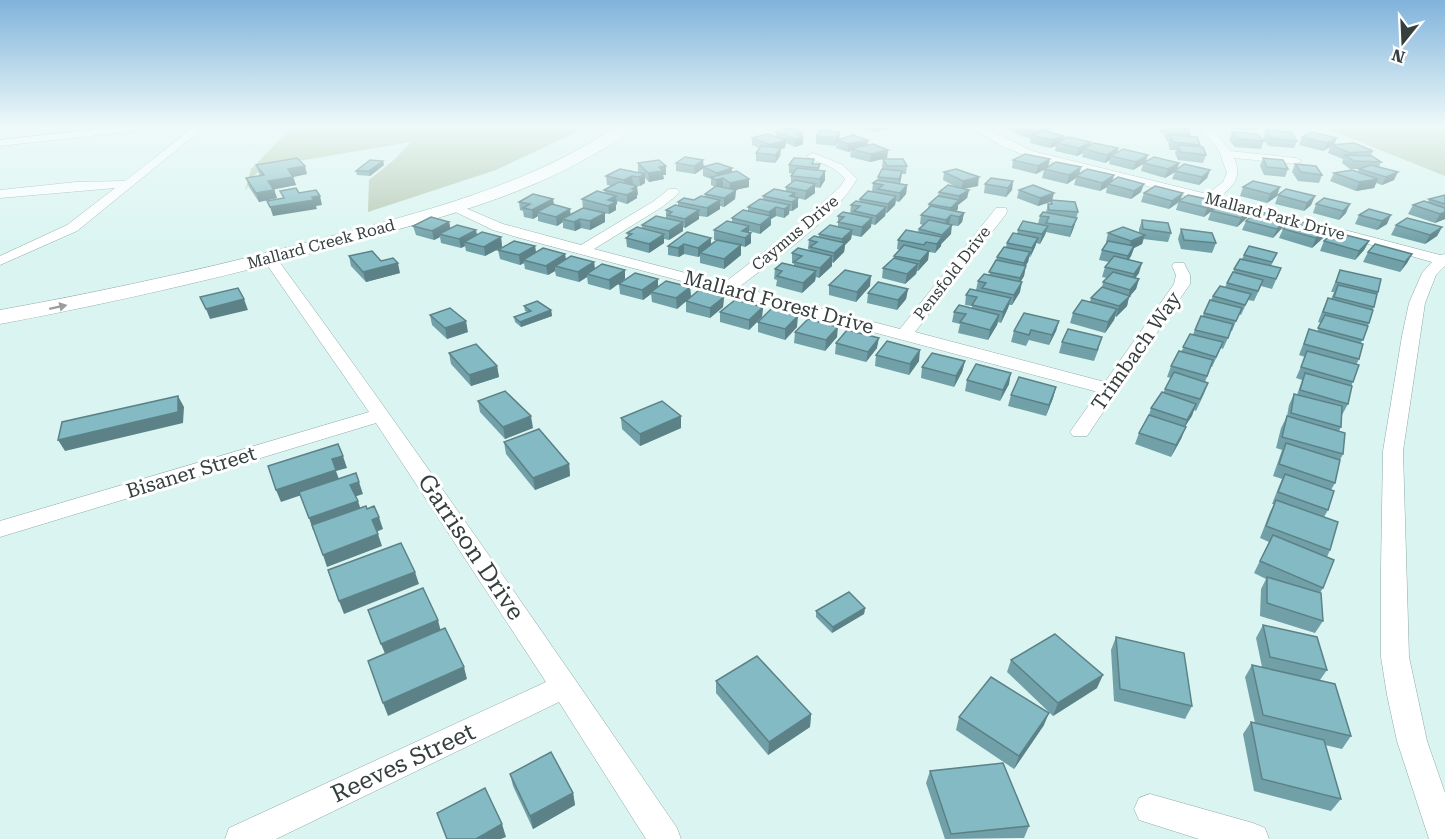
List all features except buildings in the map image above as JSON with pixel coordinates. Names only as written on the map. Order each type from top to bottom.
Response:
[{"type":"main road","name":"Mallard Creek Road","points":[[0,301],[225,256],[304,237],[433,200],[526,165]]},
{"type":"main road","name":"Mallard Creek Road","points":[[0,317],[144,289],[270,259],[451,207],[559,165]]},
{"type":"street","points":[[0,261],[72,228],[152,165]]},
{"type":"street","name":"Caymus Drive","points":[[727,288],[833,203],[849,186],[851,179],[846,172],[836,165]]},
{"type":"street","name":"Mallard Park Drive","points":[[1077,165],[1443,259]]},
{"type":"street","points":[[1209,198],[1230,181],[1233,176],[1232,165]]},
{"type":"street","points":[[0,194],[76,186],[128,184]]},
{"type":"street","points":[[583,250],[674,192]]},
{"type":"street","name":"Mallard Forest Drive","points":[[451,207],[498,227],[1110,389]]},
{"type":"street","name":"Pensfold Drive","points":[[904,335],[1000,211]]},
{"type":"street","name":"Garrison Drive","points":[[270,259],[381,415],[565,686],[665,839]]},
{"type":"street","points":[[1443,259],[1429,273],[1417,303],[1410,336],[1393,451],[1393,567],[1395,657],[1401,695],[1412,741],[1445,839]]},
{"type":"street","name":"Trimbach Way","points":[[1080,432],[1182,284],[1183,275],[1179,266]]},
{"type":"street","name":"Bisaner Street","points":[[0,529],[381,415]]},
{"type":"street","name":"Reeves Street","points":[[241,839],[565,686]]},
{"type":"street","points":[[1150,809],[1253,839]]},
{"type":"green space","points":[[255,165],[274,165],[263,167],[245,191],[251,169]]},
{"type":"green space","points":[[387,165],[506,165],[368,212],[369,180]]},
{"type":"green space","points":[[1418,165],[1445,165],[1445,176]]}]
